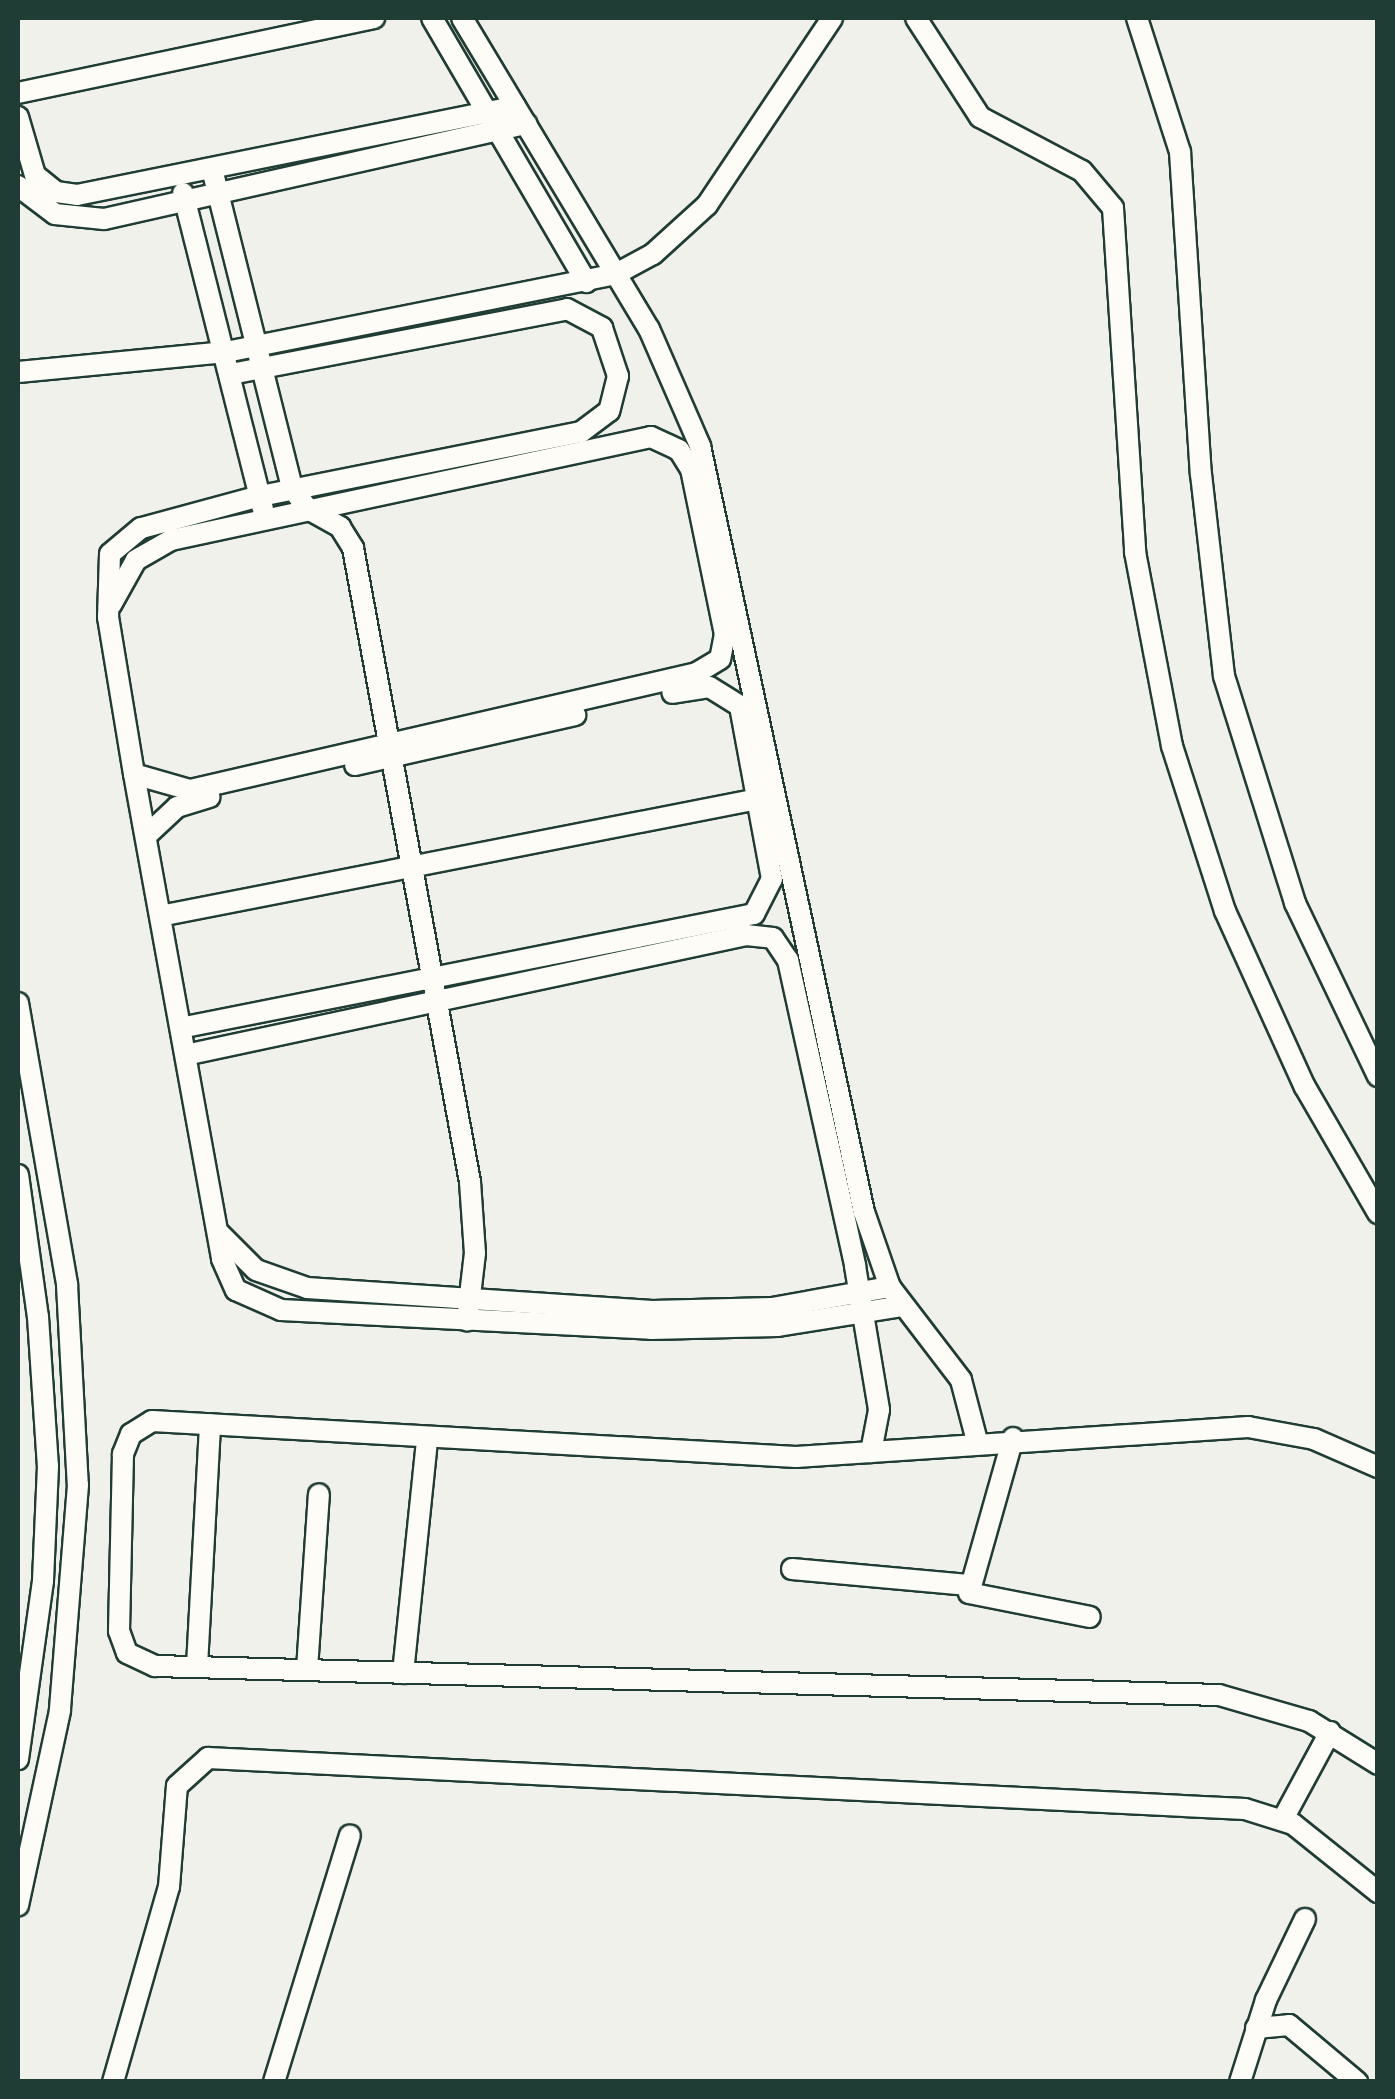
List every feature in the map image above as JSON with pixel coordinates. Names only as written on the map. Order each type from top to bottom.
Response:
[{"type":"street","points":[[18,93],[374,18]]},
{"type":"street","points":[[432,18],[586,282]]},
{"type":"street","points":[[462,18],[664,357],[709,477],[856,1182],[890,1287],[901,1306],[954,1367],[976,1441]]},
{"type":"street","points":[[18,372],[226,352],[616,274],[653,254],[707,205],[832,18]]},
{"type":"street","points":[[916,18],[980,117],[1082,171],[1113,208],[1135,552],[1172,746],[1225,910],[1305,1087],[1378,1213]]},
{"type":"street","points":[[1137,18],[1168,96],[1180,152],[1200,474],[1224,676],[1295,904],[1378,1076]]},
{"type":"street","points":[[18,186],[55,214],[88,220],[219,195],[520,115]]},
{"type":"street","points":[[18,116],[31,167],[56,192],[179,177],[493,122]]},
{"type":"street","points":[[212,169],[292,488],[308,509],[340,526],[353,548],[473,1206],[470,1310]]},
{"type":"street","points":[[179,177],[265,518]]},
{"type":"street","points":[[231,374],[567,309],[594,319],[617,363],[609,411],[581,432],[260,496],[121,540],[106,564],[108,617],[134,774],[165,915],[227,1276],[264,1306],[470,1310],[736,1328],[862,1303],[901,1306]]},
{"type":"street","points":[[18,380],[50,369]]},
{"type":"street","points":[[108,617],[120,581],[145,552],[265,518],[641,438],[670,443],[691,468],[725,634],[714,666],[190,802],[147,835]]},
{"type":"street","points":[[134,774],[190,790],[708,687],[740,706],[772,879],[754,914],[190,1054]]},
{"type":"street","points":[[165,915],[758,798]]},
{"type":"street","points":[[185,1027],[434,992],[746,935],[772,938],[788,960],[862,1303],[879,1410],[871,1452]]},
{"type":"street","points":[[18,1002],[67,1286],[78,1486],[60,1710],[18,1906]]},
{"type":"street","points":[[18,1175],[38,1318],[48,1466],[43,1581],[18,1759]]},
{"type":"street","points":[[218,1230],[244,1262],[281,1282],[470,1310]]},
{"type":"street","points":[[862,1303],[890,1287]]},
{"type":"street","points":[[1378,1468],[1314,1439],[1248,1427],[1013,1438],[796,1456],[427,1440],[210,1424],[144,1424],[123,1454],[120,1639],[140,1663],[197,1666],[1219,1695],[1330,1732],[1378,1764]]},
{"type":"street","points":[[197,1666],[210,1424]]},
{"type":"street","points":[[1013,1438],[968,1585],[976,1598],[1090,1616]]},
{"type":"street","points":[[403,1673],[427,1440]]},
{"type":"street","points":[[307,1669],[319,1494]]},
{"type":"street","points":[[792,1569],[968,1585]]},
{"type":"street","points":[[1284,1819],[1330,1732]]},
{"type":"street","points":[[113,2082],[169,1887],[177,1786],[208,1758],[1246,1809],[1284,1819],[1378,1892]]},
{"type":"street","points":[[274,2082],[350,1835]]},
{"type":"street","points":[[1240,2082],[1256,2028],[1306,1920]]},
{"type":"street","points":[[1256,2028],[1289,2025],[1357,2082]]}]
